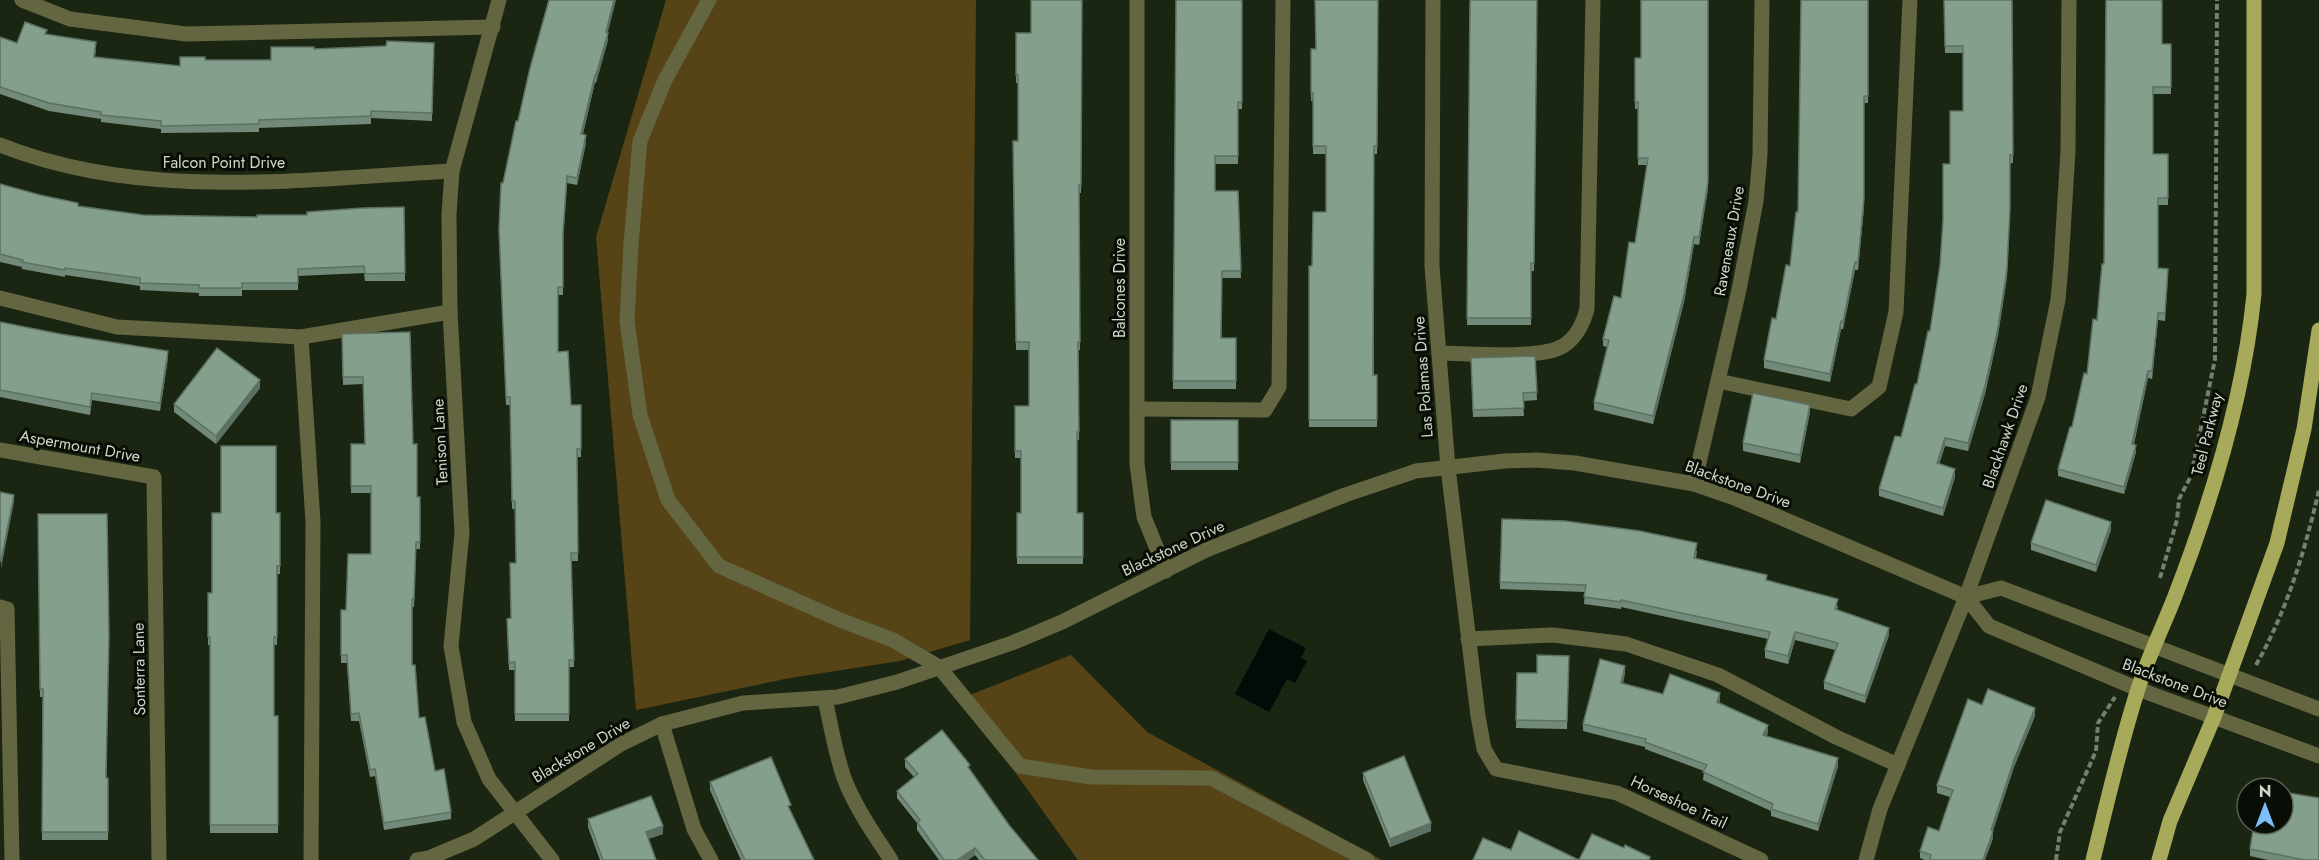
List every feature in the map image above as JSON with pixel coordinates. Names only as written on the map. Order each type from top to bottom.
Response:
[{"type":"main road","name":"Teel Parkway","points":[[2093,860],[2110,787],[2138,689],[2175,596],[2211,491],[2250,333],[2254,294],[2254,0]]},
{"type":"main road","points":[[2159,860],[2170,821],[2214,717],[2277,543],[2304,429],[2319,330]]},
{"type":"street","points":[[22,0],[70,19],[186,34],[493,27]]},
{"type":"street","name":"Tenison Lane","points":[[499,0],[452,171],[448,214],[450,312],[462,533],[451,646],[464,722],[489,779],[552,860]]},
{"type":"street","points":[[709,0],[665,80],[640,141],[631,244],[627,321],[640,415],[668,500],[719,566],[840,620],[892,640],[939,668],[1020,766],[1091,777],[1211,778],[1367,860]]},
{"type":"street","name":"Balcones Drive","points":[[1137,0],[1137,464],[1143,517],[1166,571]]},
{"type":"street","points":[[1137,409],[1265,410],[1280,387],[1283,0]]},
{"type":"street","name":"Las Polamas Drive","points":[[1433,0],[1432,266],[1448,468],[1468,639],[1484,749]]},
{"type":"street","points":[[1439,353],[1541,353],[1563,346],[1581,329],[1587,309],[1593,0]]},
{"type":"street","name":"Raveneaux Drive","points":[[1694,484],[1756,201],[1760,155],[1762,0]]},
{"type":"street","points":[[1718,381],[1851,409],[1879,387],[1896,312],[1910,0]]},
{"type":"street","name":"Blackhawk Drive","points":[[1866,860],[1880,809],[1966,597],[2038,397],[2058,300],[2068,152],[2069,0]]},
{"type":"street","name":"Falcon Point Drive","points":[[0,145],[19,153],[91,172],[164,180],[242,182],[452,171]]},
{"type":"street","points":[[0,298],[117,327],[301,337],[450,312]]},
{"type":"street","points":[[301,337],[313,522],[311,860]]},
{"type":"street","name":"Aspermount Drive","points":[[0,450],[154,477]]},
{"type":"street","name":"Blackstone Drive","points":[[417,860],[429,858],[474,839],[621,744],[662,724],[743,703],[825,699],[897,682],[1012,643],[1062,622],[1206,550],[1345,495],[1416,471],[1505,461],[1575,463],[1694,484],[1737,499],[1966,597],[1989,626],[2120,682],[2319,756]]},
{"type":"street","name":"Sonterra Lane","points":[[154,477],[159,860]]},
{"type":"street","name":"Blackstone Drive","points":[[1966,597],[2001,588],[2319,709]]},
{"type":"street","points":[[0,607],[7,609],[12,860]]},
{"type":"street","points":[[1468,639],[1553,635],[1626,644],[1718,675],[1836,737],[1898,765]]},
{"type":"street","points":[[825,699],[834,743],[845,779],[867,823],[891,860]]},
{"type":"street","points":[[662,724],[694,829],[711,860]]},
{"type":"street","name":"Horseshoe Trail","points":[[1484,749],[1496,769],[1617,793],[1761,860]]},
{"type":"path","points":[[2159,581],[2176,520],[2179,499],[2191,476],[2215,359],[2217,0]]},
{"type":"path","points":[[2256,665],[2272,637],[2305,549],[2319,489]]},
{"type":"path","points":[[2056,860],[2060,832],[2096,750],[2098,723],[2114,698],[2120,682]]},
{"type":"shaded area","points":[[666,0],[976,0],[970,640],[900,661],[790,678],[636,710],[596,237]]},
{"type":"shaded area","points":[[1269,629],[1306,648],[1301,658],[1307,661],[1295,683],[1287,679],[1269,712],[1235,694]]},
{"type":"shaded area","points":[[1071,655],[1147,732],[1382,860],[1078,860],[962,698]]},
{"type":"building","points":[[549,0],[614,0],[606,32],[608,33],[581,134],[586,135],[577,178],[567,176],[563,233],[563,287],[558,287],[558,352],[568,351],[571,405],[581,405],[581,449],[577,449],[578,553],[571,553],[574,660],[569,660],[569,714],[515,714],[515,662],[509,663],[507,619],[511,618],[510,563],[516,563],[515,501],[512,501],[510,397],[506,397],[499,230],[501,183],[503,183],[516,121],[518,121]]},
{"type":"building","points":[[1031,0],[1082,0],[1077,513],[1083,513],[1083,557],[1017,557],[1017,513],[1021,513],[1021,451],[1015,451],[1015,406],[1029,406],[1029,342],[1016,342],[1013,141],[1018,141],[1016,33],[1031,33]]},
{"type":"building","points":[[1176,0],[1242,0],[1242,102],[1238,102],[1238,156],[1215,156],[1215,191],[1238,191],[1241,271],[1222,271],[1221,338],[1236,338],[1236,381],[1173,381]]},
{"type":"building","points":[[1315,0],[1378,0],[1377,146],[1374,146],[1373,375],[1377,375],[1377,420],[1309,420],[1309,266],[1312,266],[1313,212],[1326,212],[1326,146],[1313,146],[1311,49],[1316,49]]},
{"type":"building","points":[[1470,0],[1537,0],[1534,263],[1531,263],[1531,318],[1467,318]]},
{"type":"building","points":[[1641,0],[1708,0],[1708,182],[1699,237],[1694,237],[1684,294],[1653,416],[1594,402],[1609,340],[1603,339],[1614,296],[1621,298],[1629,242],[1635,243],[1648,158],[1638,158],[1638,102],[1635,102],[1635,58],[1641,58]]},
{"type":"building","points":[[1801,0],[1868,0],[1868,96],[1864,96],[1864,199],[1858,262],[1855,262],[1830,374],[1764,360],[1772,318],[1776,319],[1786,265],[1790,266],[1796,212],[1798,212]]},
{"type":"building","points":[[1944,0],[2012,0],[2013,155],[2010,155],[2007,269],[1998,328],[1985,386],[1968,443],[1945,438],[1937,463],[1955,469],[1943,508],[1879,489],[1895,436],[1901,437],[1915,384],[1917,384],[1928,331],[1930,331],[1940,265],[1943,164],[1950,164],[1950,111],[1963,111],[1963,46],[1945,46]]},
{"type":"building","points":[[2106,0],[2162,0],[2162,44],[2171,44],[2171,87],[2153,87],[2153,154],[2168,154],[2168,198],[2158,198],[2158,268],[2168,269],[2165,313],[2158,313],[2152,371],[2148,371],[2132,444],[2136,445],[2124,487],[2058,469],[2070,427],[2072,427],[2084,373],[2087,374],[2093,319],[2097,320],[2102,264],[2104,264]]},
{"type":"building","points":[[25,22],[47,30],[45,34],[96,42],[94,57],[180,66],[180,57],[205,57],[205,60],[271,60],[271,47],[314,47],[314,49],[386,46],[387,41],[434,43],[432,113],[371,111],[371,116],[259,120],[259,124],[161,126],[161,121],[101,115],[101,112],[49,103],[0,87],[0,37],[17,43]]},
{"type":"building","points":[[0,184],[78,203],[78,206],[143,215],[257,217],[257,215],[307,215],[307,212],[404,207],[405,273],[365,274],[364,266],[298,269],[298,283],[242,283],[242,288],[199,288],[199,285],[140,283],[140,278],[65,268],[65,270],[22,262],[23,260],[0,254]]},
{"type":"building","points":[[0,322],[168,351],[160,403],[92,393],[90,407],[0,390]]},
{"type":"building","points":[[410,332],[413,444],[417,444],[417,497],[420,497],[420,542],[416,542],[414,599],[412,599],[412,665],[415,665],[419,718],[425,717],[435,771],[444,769],[451,812],[384,823],[375,769],[370,770],[359,713],[351,714],[347,655],[341,655],[341,610],[346,610],[348,554],[371,554],[371,486],[351,486],[351,444],[365,444],[363,377],[343,377],[342,334]]},
{"type":"building","points":[[217,348],[260,380],[216,436],[174,404]]},
{"type":"building","points":[[1535,356],[1537,392],[1523,393],[1524,408],[1473,410],[1471,358]]},
{"type":"building","points":[[1753,393],[1810,405],[1800,455],[1743,443]]},
{"type":"building","points":[[1171,420],[1238,420],[1238,462],[1171,462]]},
{"type":"building","points":[[221,446],[276,446],[276,513],[280,513],[277,637],[274,637],[274,716],[278,716],[278,825],[210,825],[208,593],[212,593],[212,513],[221,513]]},
{"type":"building","points":[[0,492],[14,495],[1,561],[0,561]]},
{"type":"building","points":[[2046,500],[2111,522],[2096,565],[2031,543]]},
{"type":"building","points":[[38,514],[107,514],[109,635],[106,778],[108,778],[108,832],[42,832],[43,689],[40,689]]},
{"type":"building","points":[[1502,519],[1565,521],[1640,531],[1697,543],[1694,558],[1767,575],[1766,580],[1838,599],[1835,609],[1889,628],[1865,696],[1824,682],[1838,643],[1795,632],[1788,656],[1765,650],[1770,632],[1621,600],[1621,602],[1584,597],[1586,585],[1500,582]]},
{"type":"building","points":[[1537,655],[1569,656],[1567,721],[1516,720],[1517,673],[1537,673]]},
{"type":"building","points":[[1600,659],[1625,666],[1621,683],[1663,694],[1670,674],[1720,693],[1717,702],[1768,725],[1763,735],[1838,758],[1818,824],[1771,809],[1773,804],[1703,772],[1707,765],[1645,742],[1646,739],[1583,724]]},
{"type":"building","points":[[1988,689],[2035,708],[2014,760],[1983,860],[1930,860],[1931,855],[1920,851],[1928,827],[1939,831],[1953,790],[1937,785],[1968,699],[1982,705]]},
{"type":"building","points":[[942,730],[970,765],[968,767],[1009,825],[1038,860],[985,860],[975,848],[957,860],[944,860],[917,822],[920,820],[897,791],[918,774],[905,759]]},
{"type":"building","points":[[1404,756],[1431,823],[1390,839],[1363,773]]},
{"type":"building","points":[[771,757],[791,805],[788,806],[814,860],[745,860],[710,782]]},
{"type":"building","points":[[2295,794],[2319,798],[2319,860],[2305,860],[2250,849],[2252,836],[2295,836]]},
{"type":"building","points":[[651,796],[663,826],[646,832],[656,860],[603,860],[588,819]]},
{"type":"building","points":[[1519,831],[1579,860],[1473,860],[1483,838],[1511,850]]},
{"type":"building","points":[[1592,834],[1624,848],[1625,845],[1650,857],[1649,860],[1579,860]]}]
